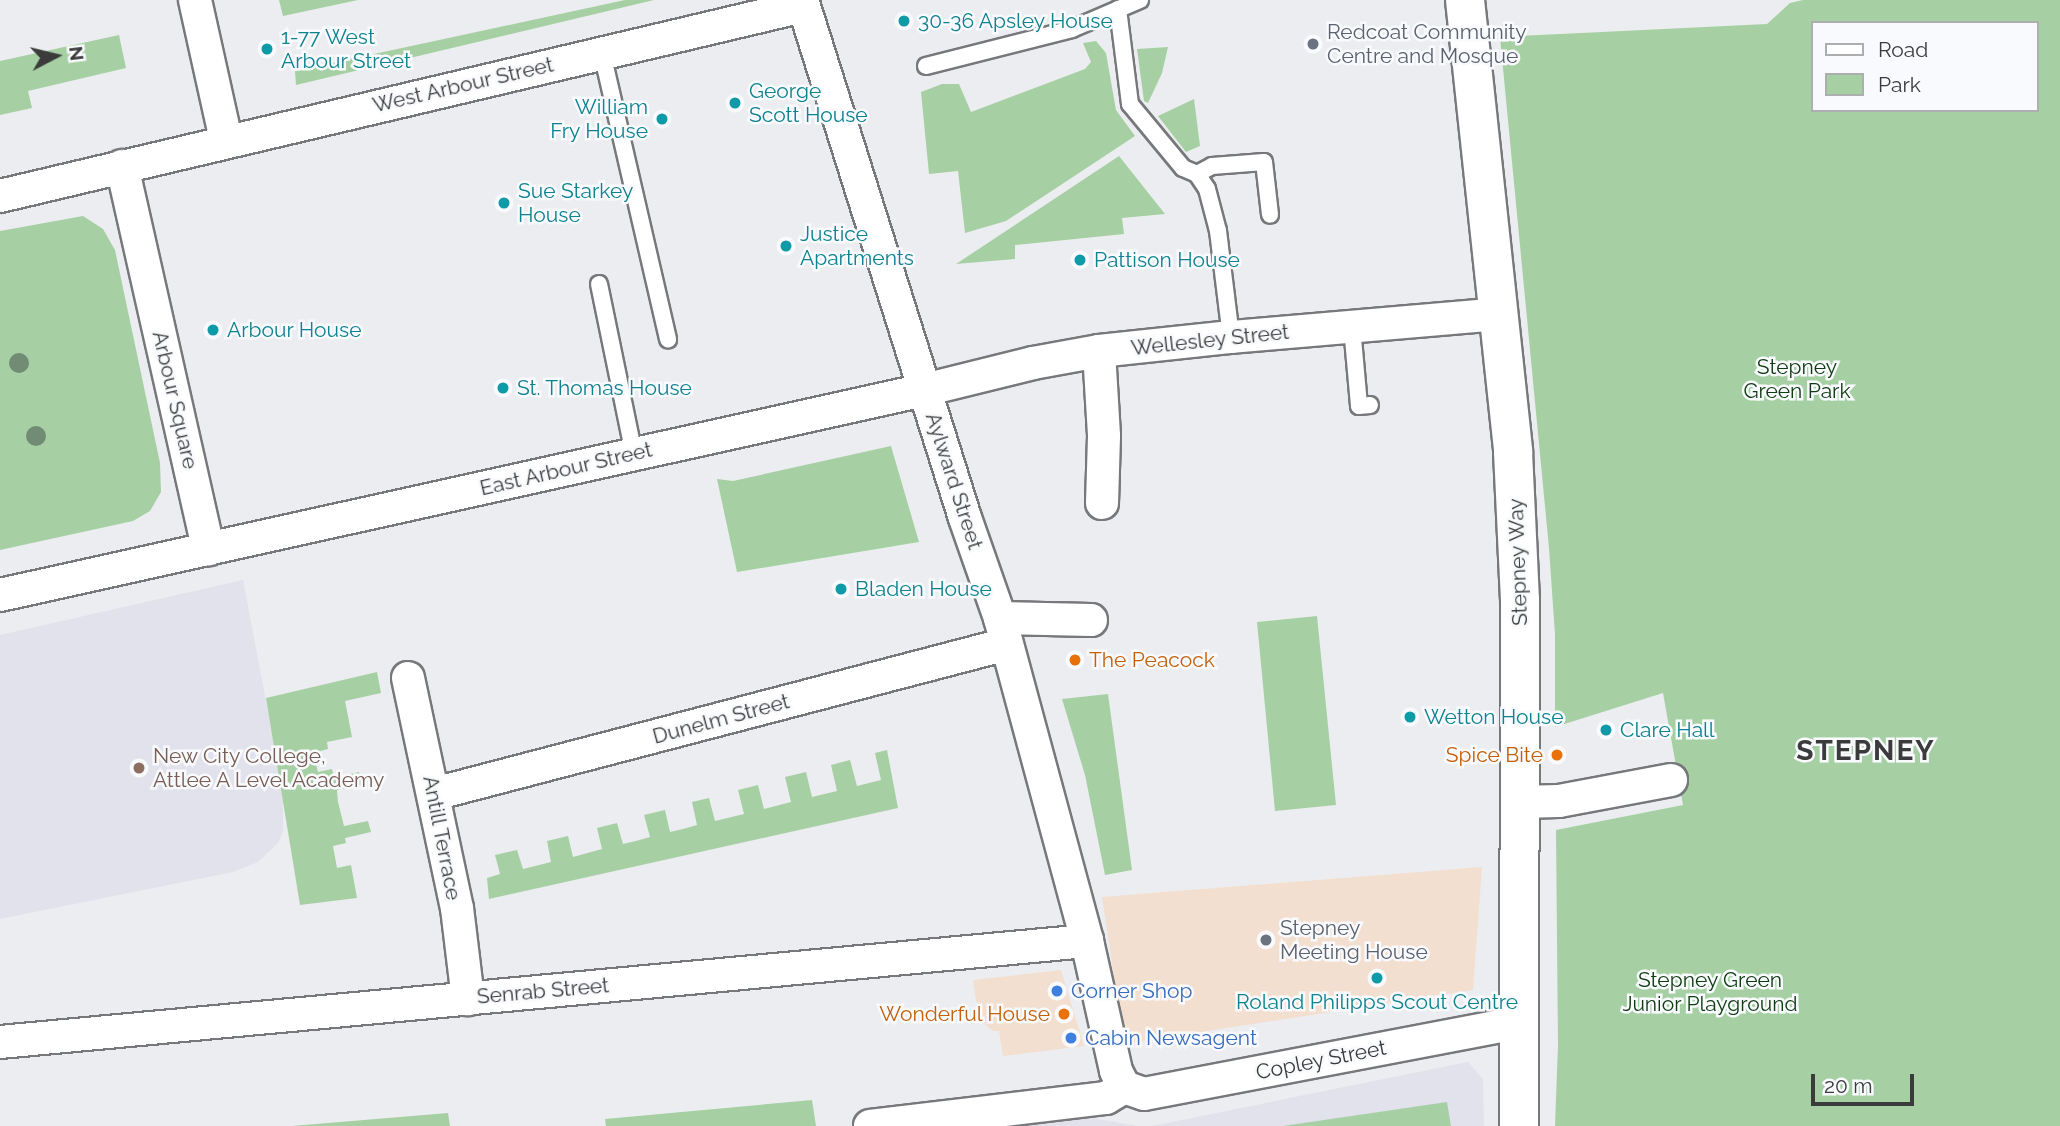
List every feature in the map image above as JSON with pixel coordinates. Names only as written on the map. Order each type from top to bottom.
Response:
[{"type":"street","points":[[195,0],[226,140]]},
{"type":"street","name":"Stepney Way","points":[[1465,0],[1513,452],[1520,600],[1519,1126]]},
{"type":"street","name":"West Arbour Street","points":[[122,166],[803,3]]},
{"type":"street","name":"Aylward Street","points":[[803,3],[924,390],[1004,631],[1087,940],[1116,1071],[1124,1087]]},
{"type":"street","points":[[0,195],[122,166]]},
{"type":"street","name":"Arbour Square","points":[[122,166],[208,549]]},
{"type":"street","name":"Wellesley Street","points":[[924,390],[974,376],[1098,351],[1500,314]]},
{"type":"street","points":[[1098,351],[1104,436],[1102,503]]},
{"type":"street","name":"East Arbour Street","points":[[208,549],[924,390]]},
{"type":"street","points":[[0,594],[208,549]]},
{"type":"street","name":"Dunelm Street","points":[[434,794],[1004,631],[1091,620]]},
{"type":"street","name":"Antill Terrace","points":[[408,678],[457,908],[468,999]]},
{"type":"street","points":[[1519,802],[1559,801],[1671,780]]},
{"type":"street","name":"Senrab Street","points":[[0,1042],[1087,940]]},
{"type":"street","name":"Copley Street","points":[[1124,1087],[1144,1094],[1500,1026],[1520,1026]]},
{"type":"street","points":[[870,1126],[1106,1098],[1124,1087]]},
{"type":"lane","points":[[926,66],[1072,29],[1140,0]]},
{"type":"lane","points":[[1118,9],[1130,104],[1183,168],[1197,174],[1208,189],[1219,231],[1231,337]]},
{"type":"lane","points":[[602,52],[668,339]]},
{"type":"lane","points":[[1197,174],[1212,166],[1264,162],[1270,215]]},
{"type":"lane","points":[[599,285],[634,454]]},
{"type":"lane","points":[[1352,327],[1359,406],[1370,405]]},
{"type":"shaded area","name":"New City College, Attlee A Level Academy","points":[[243,580],[283,791],[283,832],[278,843],[258,862],[233,872],[0,919],[0,635]]},
{"type":"shaded area","points":[[1482,867],[1473,990],[1124,1044],[1102,897]]},
{"type":"shaded area","points":[[1061,970],[1084,1046],[1003,1056],[999,1031],[993,1031],[979,1020],[973,980]]},
{"type":"shaded area","points":[[1468,1062],[1483,1079],[1484,1126],[1152,1126]]},
{"type":"shaded area","points":[[1091,1118],[1138,1126],[1016,1126]]},
{"type":"green space","points":[[279,0],[358,0],[283,16]]},
{"type":"green space","points":[[625,0],[654,0],[296,85],[295,71]]},
{"type":"green space","name":"Stepney Green Park","points":[[1803,0],[2060,0],[2060,1126],[1555,1126],[1558,1045],[1556,830],[1683,805],[1663,693],[1555,727],[1555,635],[1549,548],[1500,37],[1767,24],[1790,3]]},
{"type":"green space","points":[[119,35],[126,68],[28,91],[32,108],[0,115],[0,61]]},
{"type":"green space","points":[[1096,41],[1106,53],[1116,110],[1135,136],[1006,221],[965,233],[958,171],[929,174],[921,92],[942,84],[959,84],[971,112],[1085,69],[1091,62],[1083,43]]},
{"type":"green space","points":[[1168,47],[1162,73],[1148,103],[1144,101],[1137,49]]},
{"type":"green space","points":[[1194,99],[1200,146],[1186,152],[1158,116]]},
{"type":"green space","points":[[1119,156],[1165,214],[1122,218],[1124,234],[1015,245],[1015,259],[956,264]]},
{"type":"green space","points":[[83,216],[103,229],[115,250],[160,463],[161,492],[150,511],[133,521],[0,550],[0,231]]},
{"type":"green space","points":[[891,446],[919,542],[737,572],[717,479],[733,481]]},
{"type":"green space","points":[[1317,616],[1336,805],[1275,811],[1257,622]]},
{"type":"green space","points":[[377,672],[381,693],[345,701],[352,737],[327,742],[328,749],[313,753],[318,772],[332,769],[334,778],[359,772],[362,785],[337,790],[338,802],[344,826],[368,821],[371,832],[345,838],[346,843],[333,846],[337,868],[351,865],[357,898],[300,905],[266,698]]},
{"type":"green space","points":[[1108,694],[1132,870],[1105,875],[1085,775],[1062,699]]},
{"type":"green space","points":[[887,750],[898,808],[489,899],[487,878],[500,874],[495,855],[517,850],[523,869],[551,862],[547,841],[568,836],[573,857],[602,849],[597,828],[617,823],[623,844],[636,841],[650,837],[644,815],[665,810],[670,832],[683,829],[697,825],[692,802],[709,798],[715,821],[744,814],[738,790],[758,785],[764,809],[791,802],[785,777],[806,772],[812,797],[837,791],[831,765],[850,760],[857,786],[881,780],[875,753]]},
{"type":"green space","points":[[812,1100],[816,1126],[606,1126],[605,1119]]},
{"type":"green space","points":[[1447,1102],[1451,1126],[1283,1126]]},
{"type":"green space","points":[[448,1113],[450,1126],[292,1126]]},
{"type":"place","name":"30-36 Apsley House","points":[[904,21]]},
{"type":"place","name":"Redcoat Community Centre and Mosque","points":[[1313,44]]},
{"type":"place","name":"1-77 West Arbour Street","points":[[267,49]]},
{"type":"place","name":"George Scott House","points":[[735,103]]},
{"type":"place","name":"William Fry House","points":[[662,119]]},
{"type":"place","name":"Sue Starkey House","points":[[504,203]]},
{"type":"place","name":"Justice Apartments","points":[[786,246]]},
{"type":"place","name":"Pattison House","points":[[1080,260]]},
{"type":"place","name":"Arbour House","points":[[213,330]]},
{"type":"place","name":"St. Thomas House","points":[[503,388]]},
{"type":"place","name":"Bladen House","points":[[841,589]]},
{"type":"place","name":"The Peacock","points":[[1075,660]]},
{"type":"place","name":"Wetton House","points":[[1410,717]]},
{"type":"place","name":"Clare Hall","points":[[1606,730]]},
{"type":"place","name":"Spice Bite","points":[[1557,755]]},
{"type":"place","name":"New City College, Attlee A Level Academy","points":[[139,768]]},
{"type":"place","name":"Stepney Meeting House","points":[[1266,940]]},
{"type":"place","name":"Roland Philipps Scout Centre","points":[[1377,978]]},
{"type":"place","name":"Corner Shop","points":[[1057,991]]},
{"type":"place","name":"Wonderful House","points":[[1064,1014]]},
{"type":"place","name":"Cabin Newsagent","points":[[1071,1038]]},
{"type":"district","name":"STEPNEY","points":[[1866,751]]},
{"type":"park label","name":"Stepney Green Junior Playground","points":[[1710,992]]}]
